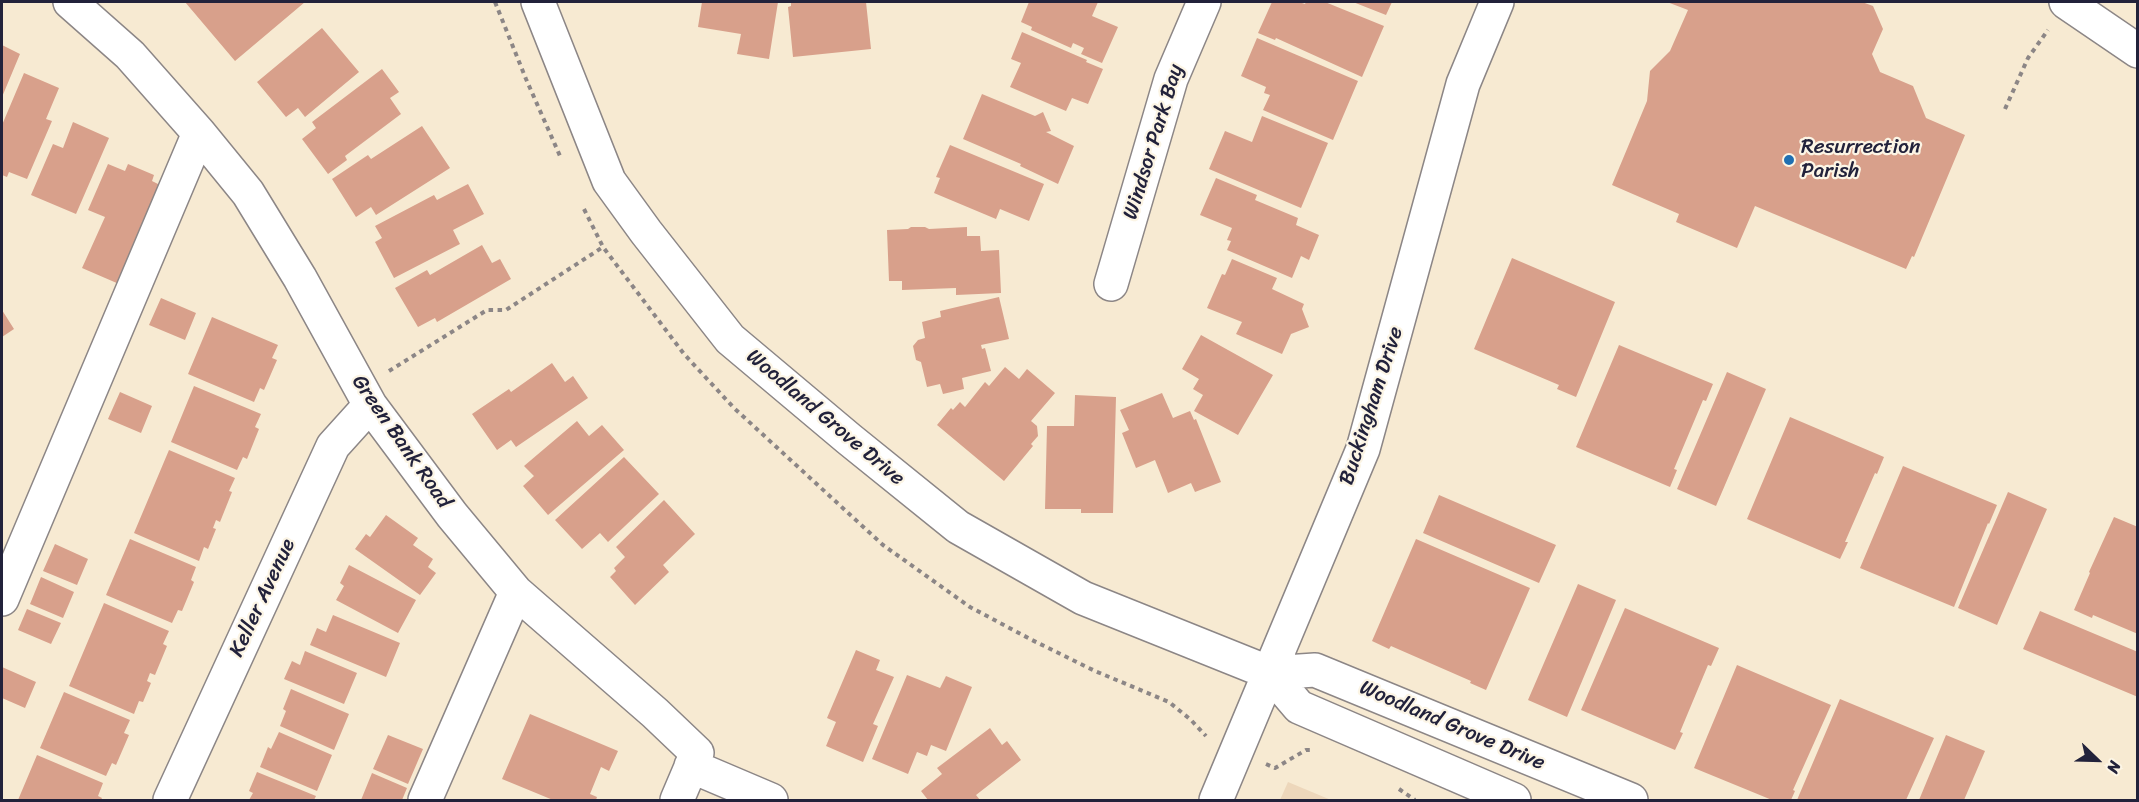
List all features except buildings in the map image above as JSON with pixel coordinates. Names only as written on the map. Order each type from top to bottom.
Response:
[{"type":"street","name":"Green Bank Road","points":[[70,2],[130,55],[200,133],[248,193],[300,278],[366,397],[452,515],[516,592],[655,713],[697,753],[691,766]]},
{"type":"street","name":"Woodland Grove Drive","points":[[538,2],[609,180],[646,232],[730,339],[958,527],[1083,598],[1270,673],[1316,670],[1631,801]]},
{"type":"street","name":"Windsor Park Bay","points":[[1111,284],[1171,79],[1204,2]]},
{"type":"street","name":"Buckingham Drive","points":[[1216,801],[1363,449],[1463,84],[1497,2]]},
{"type":"street","points":[[2067,2],[2138,51]]},
{"type":"street","points":[[2,599],[200,133]]},
{"type":"street","name":"Keller Avenue","points":[[170,801],[333,447],[366,397]]},
{"type":"street","points":[[425,801],[516,592]]},
{"type":"street","name":"Woodland Grove Drive","points":[[1270,673],[1299,707],[1514,801]]},
{"type":"street","points":[[677,801],[691,766],[771,801]]},
{"type":"path","points":[[2006,109],[2028,58],[2067,2]]},
{"type":"path","points":[[366,397],[487,310],[506,310],[603,246]]},
{"type":"shaded area","points":[[1288,782],[1331,800],[1280,800]]},
{"type":"place","name":"Resurrection Parish","points":[[1789,160]]}]
